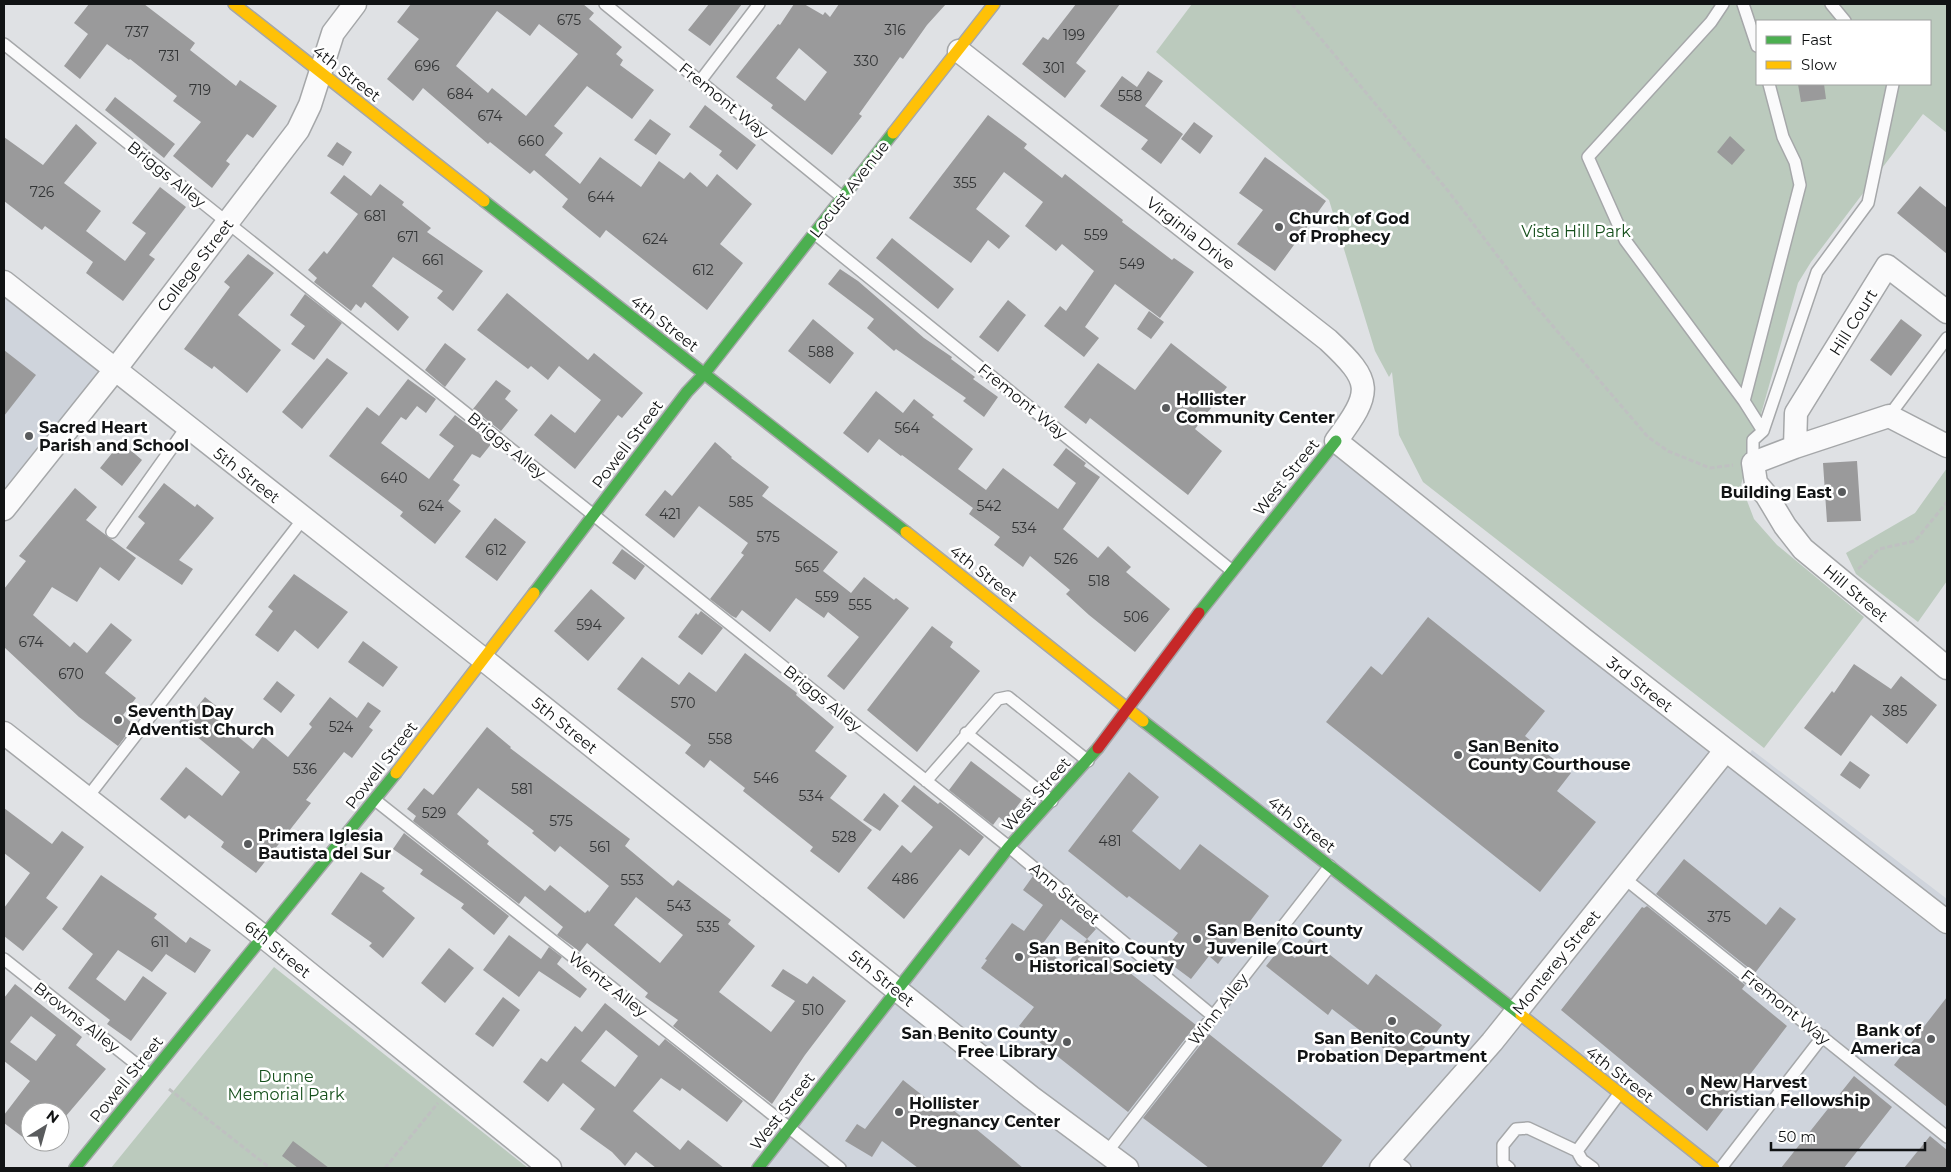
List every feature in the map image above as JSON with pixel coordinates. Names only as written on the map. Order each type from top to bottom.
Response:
[{"type":"street","name":"4th Street","points":[[234,4],[990,598],[1128,710],[1714,1168]]},
{"type":"street","name":"College Street","points":[[4,509],[229,223],[298,130],[310,105],[333,33],[355,4]]},
{"type":"street","name":"Locust Avenue","points":[[704,374],[994,4]]},
{"type":"street","name":"Virginia Drive","points":[[959,51],[1328,340],[1353,364],[1362,379],[1363,394],[1351,422],[1336,441]]},
{"type":"street","name":"Hill Court","points":[[1795,446],[1796,413],[1887,266],[1947,312]]},
{"type":"street","name":"5th Street","points":[[4,282],[186,428],[483,659],[1031,1097],[1127,1168]]},
{"type":"street","name":"Powell Street","points":[[75,1168],[375,800],[687,392],[704,374]]},
{"type":"street","points":[[1753,463],[1795,446],[1888,416],[1947,446]]},
{"type":"street","name":"West Street","points":[[758,1168],[1009,847],[1088,761],[1231,570],[1336,441]]},
{"type":"street","name":"3rd Street","points":[[1336,441],[1725,750],[1947,922]]},
{"type":"street","name":"Hill Street","points":[[1753,463],[1756,483],[1803,549],[1947,668]]},
{"type":"street","name":"6th Street","points":[[4,733],[264,938],[550,1168]]},
{"type":"street","name":"Monterey Street","points":[[1392,1164],[1624,878],[1725,750]]},
{"type":"lane","name":"Fremont Way","points":[[605,4],[701,80],[842,197]]},
{"type":"lane","points":[[701,80],[759,4]]},
{"type":"lane","points":[[1723,4],[1711,22],[1588,157],[1624,240],[1744,401],[1763,431]]},
{"type":"lane","points":[[1743,4],[1756,43]]},
{"type":"lane","points":[[1831,4],[1844,20]]},
{"type":"lane","name":"Briggs Alley","points":[[4,44],[1009,847]]},
{"type":"lane","points":[[1744,401],[1800,185],[1795,162],[1783,137],[1769,85]]},
{"type":"lane","points":[[1753,463],[1753,440],[1763,431],[1817,272],[1868,203],[1893,85]]},
{"type":"lane","name":"Fremont Way","points":[[814,233],[1231,570]]},
{"type":"lane","points":[[1888,416],[1947,338]]},
{"type":"lane","points":[[112,532],[186,428]]},
{"type":"lane","points":[[87,798],[303,519]]},
{"type":"lane","points":[[926,781],[966,733],[998,699],[1008,697],[1088,761]]},
{"type":"lane","points":[[966,733],[1052,801]]},
{"type":"lane","name":"Wentz Alley","points":[[375,800],[840,1168]]},
{"type":"lane","name":"Ann Street","points":[[1009,847],[1213,1016]]},
{"type":"lane","name":"Winn Alley","points":[[1107,1152],[1330,866]]},
{"type":"lane","name":"Fremont Way","points":[[1624,878],[1947,1137]]},
{"type":"lane","name":"Browns Alley","points":[[4,960],[150,1075]]},
{"type":"lane","points":[[1721,1168],[1823,1036]]},
{"type":"lane","points":[[1577,1151],[1619,1094]]},
{"type":"lane","points":[[1508,1168],[1504,1163],[1503,1145],[1516,1129],[1528,1128],[1577,1151],[1582,1160],[1592,1168]]},
{"type":"path","points":[[1292,4],[1448,192],[1534,304],[1648,437],[1668,451],[1710,468],[1753,463]]},
{"type":"path","points":[[1844,584],[1879,549],[1914,541],[1947,502]]},
{"type":"path","points":[[150,1075],[270,1168]]},
{"type":"path","points":[[385,1168],[449,1088]]},
{"type":"shaded area","name":"Sacred Heart Parish and School","points":[[4,290],[105,373],[4,500]]},
{"type":"shaded area","points":[[1336,441],[1745,760],[1752,750],[1947,899],[1947,1168],[760,1168]]},
{"type":"green space","name":"Vista Hill Park","points":[[1192,4],[1947,4],[1947,133],[1923,114],[1811,262],[1798,283],[1741,485],[1754,519],[1777,545],[1864,617],[1764,748],[1423,482],[1399,435],[1392,372],[1389,377],[1375,351],[1329,200],[1156,52]]},
{"type":"green space","points":[[1947,468],[1947,581],[1918,622],[1856,574],[1846,553],[1915,513]]},
{"type":"green space","name":"Dunne Memorial Park","points":[[274,967],[528,1168],[111,1168]]},
{"type":"building","points":[[89,4],[144,4],[195,43],[190,50],[236,86],[240,80],[277,106],[253,138],[247,134],[226,161],[230,164],[212,188],[173,156],[201,122],[173,101],[177,96],[130,59],[107,44],[80,79],[64,66],[88,34],[74,23]]},
{"type":"building","points":[[411,4],[583,4],[594,13],[589,19],[622,47],[616,54],[623,60],[620,65],[654,90],[632,119],[587,86],[554,126],[563,133],[545,155],[580,184],[600,157],[641,187],[659,161],[684,179],[690,172],[707,187],[717,174],[752,204],[720,244],[743,263],[707,310],[606,230],[600,238],[562,207],[568,199],[534,170],[530,174],[490,142],[488,144],[423,88],[413,101],[387,79],[419,39],[397,22]],"holes":[[[497,11],[530,36],[539,24],[578,54],[526,116],[492,88],[488,93],[456,66]]]},
{"type":"building","points":[[709,4],[742,4],[710,46],[688,30]]},
{"type":"building","points":[[794,4],[804,4],[823,15],[825,12],[830,17],[839,4],[946,4],[927,25],[903,59],[900,57],[859,114],[862,116],[832,155],[771,108],[773,105],[736,77],[778,24],[780,25]],"holes":[[[799,48],[827,72],[805,101],[776,78]]]},
{"type":"building","points":[[1076,4],[1120,4],[1076,63],[1086,71],[1065,98],[1022,64],[1043,37],[1048,40]]},
{"type":"building","points":[[1148,71],[1163,81],[1145,106],[1183,134],[1161,164],[1141,149],[1148,140],[1100,106],[1122,76],[1137,87]]},
{"type":"building","points":[[1798,85],[1824,85],[1826,99],[1801,102]]},
{"type":"building","points":[[115,97],[175,144],[164,158],[105,110]]},
{"type":"building","points":[[705,105],[756,145],[737,170],[719,155],[722,151],[689,127]]},
{"type":"building","points":[[988,115],[1027,144],[1024,148],[1062,178],[1065,174],[1123,220],[1122,222],[1172,260],[1174,258],[1194,272],[1160,318],[1115,284],[1085,327],[1099,338],[1084,357],[1044,326],[1060,306],[1066,311],[1094,271],[1062,244],[1056,251],[1025,226],[1043,202],[1004,172],[976,209],[1010,236],[999,249],[988,240],[971,263],[909,218]]},
{"type":"building","points":[[650,119],[671,134],[656,155],[634,140]]},
{"type":"building","points":[[1194,122],[1213,136],[1200,154],[1181,139]]},
{"type":"building","points":[[76,124],[97,143],[64,183],[101,211],[86,231],[125,261],[146,233],[132,223],[160,187],[186,207],[149,255],[155,259],[123,301],[86,273],[93,262],[45,226],[42,230],[4,201],[4,137],[43,165]]},
{"type":"building","points":[[1730,136],[1745,150],[1732,165],[1717,152]]},
{"type":"building","points":[[337,142],[352,152],[343,166],[327,156]]},
{"type":"building","name":"Church of God of Prophecy","points":[[1265,157],[1326,201],[1275,271],[1237,244],[1263,210],[1239,193]]},
{"type":"building","points":[[344,175],[371,196],[380,184],[404,202],[402,205],[431,228],[427,232],[483,271],[453,311],[437,298],[443,291],[393,257],[372,286],[409,317],[398,331],[365,302],[361,308],[356,304],[351,311],[314,282],[317,278],[308,270],[324,251],[327,254],[358,214],[330,193]]},
{"type":"building","points":[[1920,186],[1947,208],[1947,254],[1897,213]]},
{"type":"building","points":[[892,238],[954,289],[938,309],[876,258]]},
{"type":"building","points":[[248,254],[274,273],[238,315],[281,350],[247,393],[214,366],[212,369],[184,349],[230,287],[224,282]]},
{"type":"building","points":[[840,269],[858,281],[924,338],[952,357],[951,359],[975,377],[973,379],[998,397],[984,417],[963,401],[966,398],[896,349],[894,351],[867,328],[874,319],[828,284]]},
{"type":"building","points":[[507,293],[588,360],[594,353],[643,393],[622,418],[618,415],[575,469],[534,435],[551,414],[575,433],[601,400],[559,366],[548,380],[531,366],[528,369],[477,330]]},
{"type":"building","points":[[305,294],[342,323],[314,360],[291,344],[305,326],[290,315]]},
{"type":"building","points":[[1008,300],[1026,315],[998,352],[979,337]]},
{"type":"building","points":[[1149,311],[1164,322],[1151,339],[1137,329]]},
{"type":"building","points":[[813,319],[854,353],[830,384],[788,351]]},
{"type":"building","points":[[1901,319],[1922,335],[1891,376],[1870,360]]},
{"type":"building","points":[[445,343],[466,359],[445,387],[425,370]]},
{"type":"building","name":"Hollister Community Center","points":[[1171,343],[1227,387],[1195,429],[1222,451],[1188,495],[1090,418],[1086,424],[1064,407],[1098,363],[1135,390]]},
{"type":"building","points":[[4,350],[36,375],[4,416]]},
{"type":"building","points":[[327,358],[348,373],[302,429],[282,412]]},
{"type":"building","points":[[408,379],[436,399],[426,413],[417,406],[406,420],[401,417],[381,443],[429,479],[454,446],[439,435],[455,415],[492,443],[480,458],[472,454],[453,480],[460,485],[448,501],[461,511],[435,544],[400,516],[403,512],[329,456],[367,407],[379,416]]},
{"type":"building","points":[[496,380],[511,391],[505,399],[518,410],[501,431],[473,409]]},
{"type":"building","points":[[876,391],[903,413],[914,399],[934,415],[932,417],[973,449],[958,469],[986,490],[1003,468],[1058,509],[1076,483],[1053,465],[1066,448],[1086,463],[1084,466],[1100,477],[1063,529],[1098,558],[1108,546],[1131,567],[1126,572],[1170,609],[1135,652],[1066,594],[1070,590],[1030,556],[1023,567],[994,545],[1000,537],[969,514],[973,508],[879,439],[868,453],[843,433]]},
{"type":"building","points":[[121,442],[142,460],[122,486],[100,468]]},
{"type":"building","points":[[715,442],[731,458],[769,487],[762,496],[838,552],[823,571],[851,593],[864,577],[894,600],[896,598],[909,608],[844,690],[827,676],[859,637],[828,612],[824,618],[796,598],[770,632],[742,610],[736,618],[732,616],[710,599],[744,555],[741,553],[748,543],[699,506],[674,538],[645,515],[665,490],[672,496]]},
{"type":"building","name":"Building East","points":[[1857,461],[1861,521],[1827,522],[1823,463]]},
{"type":"building","points":[[164,483],[195,507],[197,504],[214,518],[179,560],[193,569],[182,585],[126,548],[145,523],[138,517]]},
{"type":"building","points":[[75,488],[97,507],[86,520],[136,558],[119,581],[100,567],[77,602],[52,587],[33,615],[70,647],[74,642],[87,653],[111,623],[132,640],[105,673],[136,698],[123,715],[134,725],[118,746],[79,717],[4,647],[4,589],[26,561],[19,556]]},
{"type":"building","points":[[495,518],[526,542],[497,581],[465,557]]},
{"type":"building","points":[[622,549],[645,566],[635,580],[612,563]]},
{"type":"building","points":[[294,574],[348,612],[318,649],[295,630],[278,652],[255,635],[273,611],[268,607]]},
{"type":"building","points":[[591,589],[625,618],[588,661],[554,631]]},
{"type":"building","points":[[701,611],[723,628],[702,655],[678,637],[696,613],[698,615]]},
{"type":"building","name":"San Benito County Courthouse","points":[[1428,617],[1545,711],[1525,736],[1571,773],[1557,791],[1596,822],[1540,892],[1326,722],[1371,666],[1382,675]]},
{"type":"building","points":[[932,626],[953,642],[950,647],[980,671],[917,752],[867,710]]},
{"type":"building","points":[[363,641],[398,667],[383,687],[348,662]]},
{"type":"building","points":[[745,653],[797,693],[796,695],[834,727],[815,751],[847,776],[830,798],[872,830],[839,873],[810,851],[813,847],[743,791],[745,788],[710,760],[704,768],[685,753],[691,745],[617,689],[642,657],[679,685],[689,672],[716,692]]},
{"type":"building","points":[[1854,664],[1891,689],[1901,676],[1937,705],[1907,744],[1871,715],[1841,756],[1804,728],[1832,691],[1834,693]]},
{"type":"building","points":[[277,681],[295,695],[281,713],[263,699]]},
{"type":"building","points":[[205,697],[220,709],[214,717],[253,749],[263,736],[288,757],[312,727],[309,724],[330,697],[357,718],[368,702],[381,711],[369,727],[373,730],[352,758],[344,752],[306,800],[311,803],[256,873],[221,847],[224,842],[189,815],[185,819],[160,799],[186,767],[222,796],[240,772],[179,722],[189,709],[193,712]]},
{"type":"building","points":[[487,727],[510,748],[630,839],[625,846],[673,886],[678,880],[731,920],[728,924],[755,946],[719,992],[771,1032],[795,1001],[771,986],[783,969],[807,984],[813,976],[846,1001],[805,1055],[772,1104],[673,1026],[678,1020],[645,997],[648,993],[587,943],[580,952],[557,935],[563,927],[525,896],[519,904],[413,821],[416,816],[407,809],[424,788],[433,795]],"holes":[[[478,788],[534,831],[532,833],[555,852],[560,846],[609,886],[589,912],[588,910],[585,913],[550,885],[545,891],[487,844],[489,841],[457,814]],[[636,897],[683,935],[660,963],[614,925]]]},
{"type":"building","points":[[971,761],[1022,800],[1005,822],[999,817],[993,825],[949,790]]},
{"type":"building","points":[[1850,761],[1870,775],[1860,789],[1840,775]]},
{"type":"building","points":[[1129,772],[1159,797],[1132,831],[1180,870],[1200,844],[1269,896],[1218,964],[1209,956],[1191,979],[1160,956],[1178,933],[1129,896],[1127,898],[1068,851]]},
{"type":"building","points":[[914,785],[938,804],[940,802],[984,837],[969,856],[960,849],[904,919],[867,888],[902,845],[911,853],[933,827],[901,801]]},
{"type":"building","points":[[884,793],[899,806],[880,831],[863,820]]},
{"type":"building","points":[[4,808],[52,844],[62,831],[84,847],[46,898],[58,907],[23,951],[4,936],[4,908],[30,873],[4,853]]},
{"type":"building","points":[[404,833],[509,916],[494,935],[461,908],[464,904],[420,874],[423,870],[393,849]]},
{"type":"building","points":[[1684,859],[1766,925],[1780,907],[1796,919],[1755,973],[1656,894]]},
{"type":"building","points":[[361,872],[385,888],[382,891],[415,918],[383,958],[369,946],[372,943],[331,914]]},
{"type":"building","points":[[101,875],[157,914],[154,918],[186,943],[190,937],[211,950],[195,973],[166,954],[152,972],[118,950],[96,979],[125,1001],[143,976],[167,993],[131,1041],[107,1024],[110,1020],[68,988],[93,954],[62,929]]},
{"type":"building","points":[[1033,876],[1096,929],[1087,939],[1196,1025],[1128,1112],[1019,1026],[1034,1007],[981,968],[987,960],[985,959],[1012,923],[1024,931],[1043,905],[1023,890]],"holes":[[[1061,919],[1087,939],[1066,965],[1041,946]]]},
{"type":"building","points":[[1647,906],[1745,985],[1742,989],[1787,1026],[1707,1131],[1561,1010],[1642,907]]},
{"type":"building","points":[[509,935],[541,959],[549,947],[562,957],[557,964],[587,989],[580,998],[539,971],[519,997],[483,970]]},
{"type":"building","points":[[1310,939],[1368,985],[1376,974],[1442,1025],[1409,1068],[1332,1009],[1328,1015],[1266,966],[1281,947],[1295,958]]},
{"type":"building","points":[[449,948],[474,968],[445,1003],[421,983]]},
{"type":"building","points":[[15,984],[82,1037],[76,1045],[106,1069],[70,1111],[70,1102],[20,1102],[20,1135],[4,1123],[4,1115],[30,1081],[4,1061],[4,998]],"holes":[[[31,1016],[56,1035],[36,1061],[10,1042]]]},
{"type":"building","points":[[503,997],[520,1010],[493,1047],[475,1034]]},
{"type":"building","name":"Bank of America","points":[[1947,997],[1947,1107],[1894,1065]]},
{"type":"building","points":[[605,1003],[659,1046],[665,1039],[743,1101],[727,1122],[682,1088],[680,1091],[661,1078],[633,1111],[680,1150],[688,1140],[724,1168],[656,1168],[636,1152],[625,1166],[612,1152],[580,1129],[595,1109],[563,1083],[548,1102],[523,1082],[541,1058],[547,1062],[575,1026],[582,1032]],"holes":[[[606,1030],[638,1056],[615,1087],[581,1061]]]},
{"type":"building","points":[[1209,1034],[1342,1140],[1321,1168],[1209,1168],[1143,1118]]},
{"type":"building","points":[[1854,1076],[1892,1107],[1844,1168],[1781,1168]]},
{"type":"building","points":[[903,1080],[941,1110],[946,1104],[1023,1168],[918,1168],[882,1141],[872,1157],[845,1141],[857,1124],[865,1129]]},
{"type":"building","points":[[1930,1136],[1947,1150],[1947,1168],[1904,1168]]},
{"type":"building","points":[[293,1141],[329,1168],[298,1168],[282,1156]]},
{"type":"traffic: fast","points":[[534,593],[687,392],[704,374],[893,133]]},
{"type":"traffic: fast","points":[[484,201],[906,532]]},
{"type":"traffic: fast","points":[[1199,613],[1336,441]]},
{"type":"traffic: fast","points":[[1143,721],[1521,1015]]},
{"type":"traffic: fast","points":[[758,1168],[1009,847],[1098,748]]},
{"type":"traffic: fast","points":[[75,1168],[396,773]]},
{"type":"traffic: slow","points":[[234,4],[484,201]]},
{"type":"traffic: slow","points":[[893,133],[994,4]]},
{"type":"traffic: slow","points":[[906,532],[1143,721]]},
{"type":"traffic: slow","points":[[396,773],[534,593]]},
{"type":"traffic: slow","points":[[1521,1015],[1714,1168]]},
{"type":"traffic: jam","points":[[1098,748],[1199,613]]},
{"type":"place","name":"Church of God of Prophecy","points":[[1279,227]]},
{"type":"place","name":"Hollister Community Center","points":[[1166,408]]},
{"type":"place","name":"Sacred Heart Parish and School","points":[[29,436]]},
{"type":"place","name":"Building East","points":[[1842,492]]},
{"type":"place","name":"Seventh Day Adventist Church","points":[[118,720]]},
{"type":"place","name":"San Benito County Courthouse","points":[[1458,755]]},
{"type":"place","name":"Primera Iglesia Bautista del Sur","points":[[248,844]]},
{"type":"place","name":"San Benito County Juvenile Court","points":[[1197,939]]},
{"type":"place","name":"San Benito County Historical Society","points":[[1019,957]]},
{"type":"place","name":"San Benito County Probation Department","points":[[1392,1021]]},
{"type":"place","name":"Bank of America","points":[[1931,1039]]},
{"type":"place","name":"San Benito County Free Library","points":[[1067,1042]]},
{"type":"place","name":"New Harvest Christian Fellowship","points":[[1690,1091]]},
{"type":"place","name":"Hollister Pregnancy Center","points":[[899,1112]]}]
